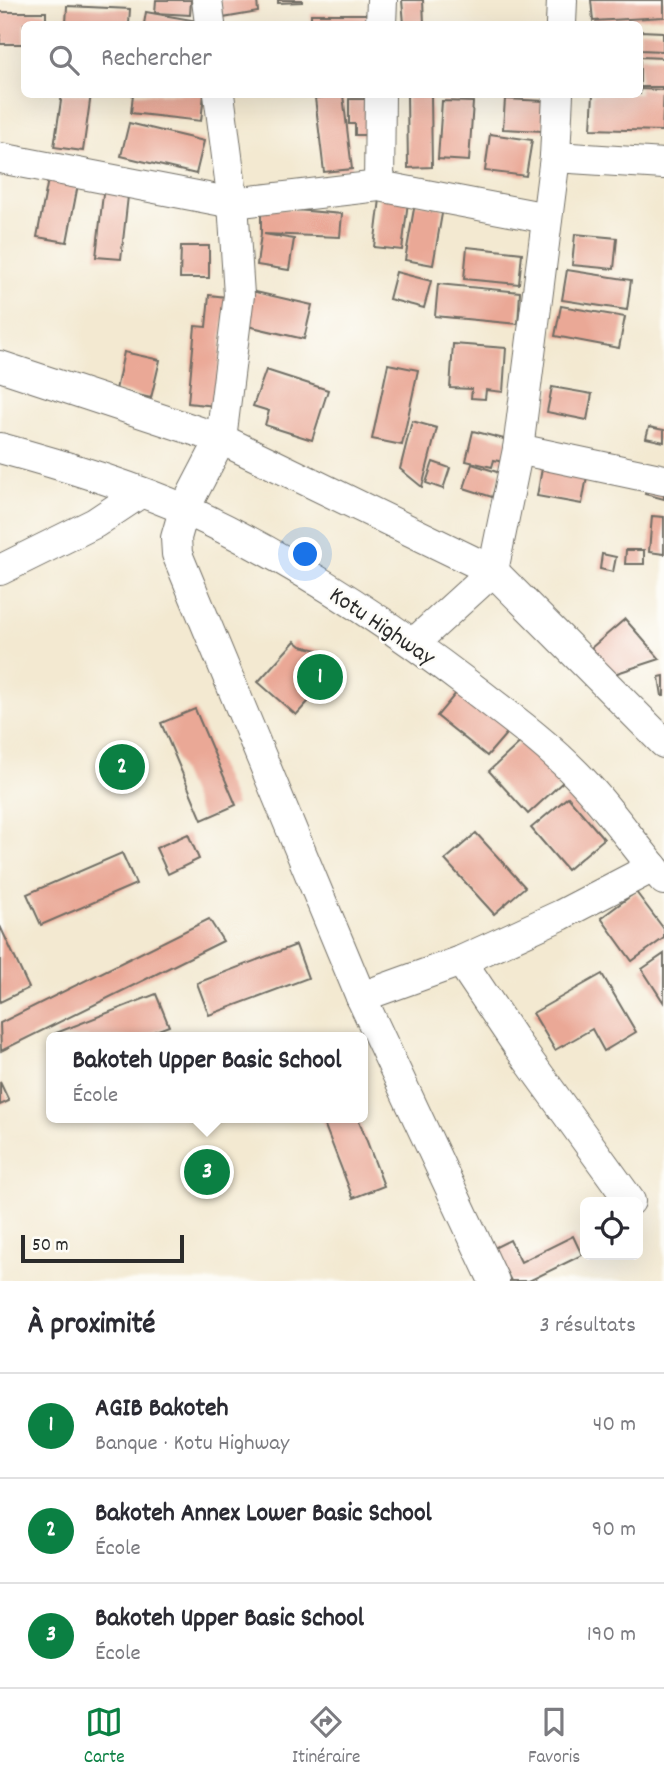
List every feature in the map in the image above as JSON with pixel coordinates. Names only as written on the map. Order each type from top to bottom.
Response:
[{"type":"street","points":[[207,0],[210,21]]},
{"type":"street","points":[[381,21],[382,0]]},
{"type":"street","points":[[561,21],[562,0]]},
{"type":"street","points":[[220,98],[233,203],[239,295],[221,439],[184,510],[176,538],[177,554],[361,997],[494,1281]]},
{"type":"street","points":[[379,186],[380,98]]},
{"type":"street","points":[[414,643],[493,571],[518,449],[555,157],[558,98]]},
{"type":"street","points":[[555,157],[664,164]]},
{"type":"street","points":[[0,158],[233,203],[379,186],[547,218]]},
{"type":"street","points":[[0,366],[221,439],[493,571],[664,743]]},
{"type":"street","name":"Kotu Highway","points":[[0,448],[68,466],[184,510],[279,557],[414,643],[577,774],[658,874]]},
{"type":"street","points":[[518,449],[664,480]]},
{"type":"street","points":[[0,570],[95,523],[140,493]]},
{"type":"street","points":[[361,997],[461,961],[658,874]]},
{"type":"street","points":[[461,961],[518,1046],[627,1197]]},
{"type":"building","points":[[156,0],[191,0],[190,15],[155,13]]},
{"type":"building","points":[[220,0],[257,0],[258,12],[223,18]]},
{"type":"building","points":[[278,0],[302,0],[302,2],[278,3]]},
{"type":"building","points":[[402,0],[423,0],[424,21],[404,21]]},
{"type":"building","points":[[591,0],[664,0],[664,17],[593,21]]},
{"type":"building","points":[[67,6],[130,9],[129,21],[66,21]]},
{"type":"building","points":[[0,12],[46,12],[46,21],[21,21],[21,44],[0,44]]},
{"type":"building","points":[[146,12],[197,21],[144,21]]},
{"type":"building","points":[[311,14],[377,14],[377,21],[311,21]]},
{"type":"building","points":[[643,31],[663,32],[663,51],[643,50]]},
{"type":"building","points":[[643,57],[664,58],[664,87],[643,87]]},
{"type":"building","points":[[643,89],[664,90],[662,131],[591,129],[593,98],[643,98]]},
{"type":"building","points":[[61,98],[90,98],[83,151],[54,147]]},
{"type":"building","points":[[133,98],[204,98],[201,121],[131,113]]},
{"type":"building","points":[[315,98],[343,98],[352,169],[324,172]]},
{"type":"building","points":[[407,98],[431,98],[432,167],[408,168]]},
{"type":"building","points":[[349,99],[370,99],[371,135],[355,135],[355,124],[349,124]]},
{"type":"building","points":[[505,99],[545,101],[543,131],[503,129]]},
{"type":"building","points":[[442,101],[473,102],[469,161],[438,159]]},
{"type":"building","points":[[129,123],[204,141],[196,174],[121,156]]},
{"type":"building","points":[[490,134],[532,140],[526,176],[485,171]]},
{"type":"building","points":[[50,169],[80,174],[67,242],[37,237]]},
{"type":"building","points":[[104,185],[129,187],[121,259],[96,257]]},
{"type":"building","points":[[381,191],[409,194],[402,250],[374,247]]},
{"type":"building","points":[[415,203],[443,208],[433,265],[405,260]]},
{"type":"building","points":[[261,207],[342,214],[340,237],[264,234],[294,239],[289,270],[257,265]]},
{"type":"building","points":[[575,234],[617,238],[614,269],[572,265]]},
{"type":"building","points":[[181,246],[209,246],[209,278],[180,278]]},
{"type":"building","points":[[467,247],[522,253],[519,284],[464,279]]},
{"type":"building","points":[[567,270],[631,280],[627,310],[562,300]]},
{"type":"building","points":[[396,272],[431,281],[424,308],[389,299]]},
{"type":"building","points":[[438,284],[520,292],[518,324],[435,316]]},
{"type":"building","points":[[247,290],[312,305],[304,339],[239,324]]},
{"type":"building","points":[[209,295],[226,297],[215,406],[188,403],[195,326],[206,327]]},
{"type":"building","points":[[561,306],[625,317],[619,348],[555,336]]},
{"type":"building","points":[[453,344],[506,348],[503,392],[486,390],[485,399],[471,398],[472,389],[450,388]]},
{"type":"building","points":[[124,352],[160,360],[151,398],[116,390]]},
{"type":"building","points":[[388,364],[418,370],[402,445],[372,439]]},
{"type":"building","points":[[266,370],[328,390],[312,440],[265,425],[269,411],[253,406]]},
{"type":"building","points":[[552,387],[592,394],[587,420],[547,412]]},
{"type":"building","points":[[412,421],[437,428],[422,487],[400,469]]},
{"type":"building","points":[[649,427],[664,430],[664,442],[646,438]]},
{"type":"building","points":[[473,431],[508,440],[503,462],[494,460],[492,467],[466,461]]},
{"type":"building","points":[[433,462],[450,468],[443,489],[426,483]]},
{"type":"building","points":[[543,463],[588,471],[582,504],[537,496]]},
{"type":"building","points":[[472,464],[500,473],[492,497],[464,488]]},
{"type":"building","points":[[649,480],[664,484],[664,499],[645,494]]},
{"type":"building","points":[[652,516],[664,517],[664,554],[649,552]]},
{"type":"building","points":[[626,550],[644,550],[644,564],[625,564]]},
{"type":"building","points":[[602,554],[616,557],[613,572],[600,569]]},
{"type":"building","points":[[625,619],[660,659],[614,674],[591,648]]},
{"type":"building","points":[[295,641],[301,646],[322,651],[330,678],[296,715],[258,682]]},
{"type":"building","points":[[664,676],[664,696],[662,696],[659,677]]},
{"type":"building","points":[[462,686],[512,727],[487,756],[437,716]]},
{"type":"building","points":[[195,709],[236,805],[202,820],[161,723]]},
{"type":"building","points":[[526,737],[565,780],[528,814],[489,771]]},
{"type":"building","points":[[568,797],[604,839],[567,870],[531,828]]},
{"type":"building","points":[[476,833],[525,887],[494,914],[445,860]]},
{"type":"building","points":[[188,834],[199,859],[168,874],[156,848]]},
{"type":"building","points":[[122,853],[136,884],[41,925],[27,894]]},
{"type":"building","points":[[636,892],[664,929],[664,938],[632,961],[601,918]]},
{"type":"building","points":[[209,919],[223,941],[1,1051],[0,1023]]},
{"type":"building","points":[[0,926],[29,988],[0,1002]]},
{"type":"building","points":[[296,945],[308,978],[209,1015],[197,983]]},
{"type":"building","points":[[664,954],[664,1003],[642,969]]},
{"type":"building","points":[[602,974],[636,1032],[604,1051],[592,1029],[555,1050],[533,1013]]},
{"type":"building","points":[[156,994],[169,1026],[153,1032],[59,1032]]},
{"type":"building","points":[[0,1082],[9,1101],[0,1105]]},
{"type":"building","points":[[324,1123],[360,1123],[384,1186],[353,1198]]},
{"type":"building","points":[[573,1236],[580,1251],[580,1256],[529,1281],[511,1281],[494,1248],[510,1240],[521,1262]]},
{"type":"place","name":"AGIB Bakoteh","points":[[320,677]]},
{"type":"place","name":"Bakoteh Annex Lower Basic School","points":[[122,767]]},
{"type":"place","name":"Bakoteh Upper Basic School","points":[[207,1172]]}]
